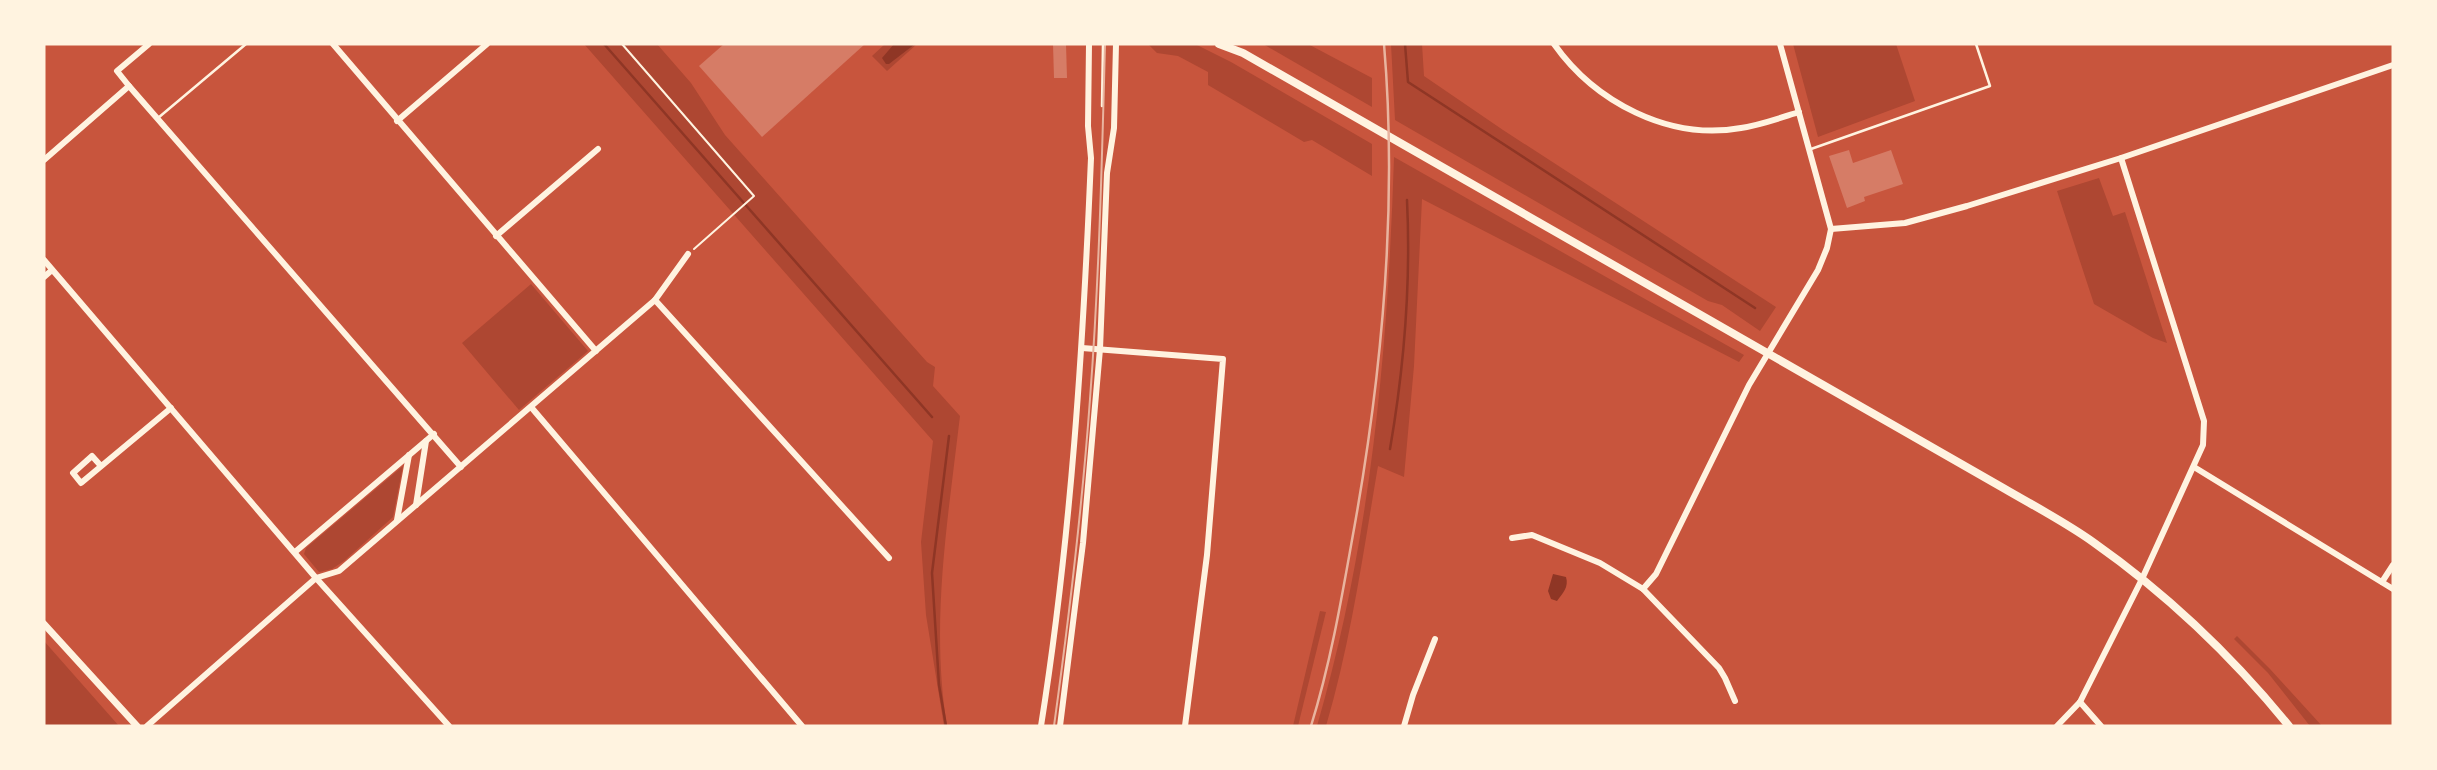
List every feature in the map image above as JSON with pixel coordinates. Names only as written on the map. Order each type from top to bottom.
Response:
[{"type":"main road","points":[[1219,44],[1243,53],[1768,352],[2092,541],[2142,579],[2212,640],[2289,726]]},
{"type":"main road","points":[[1233,44],[1243,53]]},
{"type":"street","points":[[149,44],[117,71],[461,467]]},
{"type":"street","points":[[332,44],[596,351]]},
{"type":"street","points":[[397,121],[487,44]]},
{"type":"street","points":[[1041,726],[1067,537],[1082,348],[1091,158],[1088,126],[1088,44]]},
{"type":"street","points":[[1060,726],[1083,543],[1100,349],[1107,173],[1114,128],[1116,44]]},
{"type":"street","points":[[1554,44],[1581,76],[1615,102],[1653,121],[1711,131],[1741,128],[1799,112]]},
{"type":"street","points":[[1643,589],[1656,574],[1749,385],[1818,270],[1827,248],[1831,229],[1780,44]]},
{"type":"street","points":[[1831,229],[1905,222],[1967,206],[2121,158],[2393,65]]},
{"type":"street","points":[[44,160],[130,86]]},
{"type":"street","points":[[496,236],[598,149]]},
{"type":"street","points":[[2056,726],[2080,702],[2142,579],[2203,445],[2204,421],[2121,158]]},
{"type":"street","points":[[147,726],[316,578],[339,571],[655,300],[688,254]]},
{"type":"street","points":[[44,260],[316,578],[449,726]]},
{"type":"street","points":[[44,277],[52,270]]},
{"type":"street","points":[[655,300],[889,558]]},
{"type":"street","points":[[1082,348],[1223,359],[1207,555],[1185,726]]},
{"type":"street","points":[[531,407],[802,726]]},
{"type":"street","points":[[101,466],[92,456],[73,473],[81,483],[171,408]]},
{"type":"street","points":[[295,552],[434,434]]},
{"type":"street","points":[[416,505],[426,441]]},
{"type":"street","points":[[397,520],[409,455]]},
{"type":"street","points":[[2194,467],[2393,589]]},
{"type":"street","points":[[1512,538],[1532,535],[1600,563],[1643,589],[1719,668],[1735,701]]},
{"type":"street","points":[[2382,582],[2393,565]]},
{"type":"street","points":[[44,624],[138,726]]},
{"type":"street","points":[[1404,726],[1435,639]]},
{"type":"street","points":[[2080,702],[2101,726]]},
{"type":"lane","points":[[158,118],[246,44]]},
{"type":"lane","points":[[1101,106],[1103,44]]},
{"type":"lane","points":[[1810,149],[1990,86],[1976,44]]},
{"type":"path","points":[[622,44],[754,196],[688,254]]},
{"type":"shaded area","points":[[584,44],[657,44],[691,83],[725,135],[927,362],[935,367],[933,386],[960,416],[940,610],[942,687],[947,726],[944,726],[926,615],[921,542],[933,441]]},
{"type":"shaded area","points":[[885,44],[917,44],[887,71],[872,56]]},
{"type":"shaded area","points":[[894,44],[915,44],[886,64],[882,58]]},
{"type":"shaded area","points":[[1148,44],[1195,44],[1372,144],[1372,176],[1312,140],[1304,142],[1208,85],[1208,72],[1178,56],[1157,53]]},
{"type":"shaded area","points":[[1263,44],[1308,44],[1372,78],[1372,107]]},
{"type":"shaded area","points":[[1391,44],[1422,44],[1424,76],[1776,307],[1760,331],[1722,305],[1708,301],[1395,120]]},
{"type":"shaded area","points":[[1793,44],[1896,44],[1915,101],[1818,137]]},
{"type":"shaded area","points":[[1394,157],[1744,355],[1739,362],[1422,199],[1414,366],[1404,477],[1378,466],[1343,662],[1326,726],[1317,726],[1336,656],[1364,515],[1381,373]]},
{"type":"shaded area","points":[[2099,178],[2113,216],[2125,212],[2167,343],[2153,338],[2094,304],[2057,191]]},
{"type":"shaded area","points":[[531,284],[588,351],[519,410],[462,343]]},
{"type":"shaded area","points":[[403,466],[393,517],[344,561],[332,569],[319,572],[304,554],[306,548]]},
{"type":"shaded area","points":[[1553,574],[1566,577],[1567,581],[1565,590],[1557,601],[1551,599],[1548,591]]},
{"type":"shaded area","points":[[1320,611],[1326,612],[1298,726],[1293,726]]},
{"type":"shaded area","points":[[2237,636],[2322,726],[2310,726],[2268,673],[2234,639]]},
{"type":"shaded area","points":[[44,641],[119,726],[44,726]]},
{"type":"building","points":[[724,44],[865,44],[762,137],[699,66]]},
{"type":"building","points":[[1053,44],[1066,44],[1067,78],[1054,78]]},
{"type":"building","points":[[1849,150],[1853,163],[1891,150],[1903,184],[1864,197],[1865,201],[1847,208],[1829,156]]},
{"type":"waterway","points":[[604,44],[932,417]]},
{"type":"waterway","points":[[1405,44],[1408,82],[1755,308]]},
{"type":"waterway","points":[[1390,449],[1405,325],[1407,200]]},
{"type":"waterway","points":[[946,726],[939,685],[932,573],[949,436]]},
{"type":"tram line","points":[[1054,726],[1075,563],[1090,399],[1098,266],[1105,44]]},
{"type":"railway","points":[[1311,726],[1344,587],[1363,479],[1379,355],[1388,230],[1389,168],[1384,44]]}]
